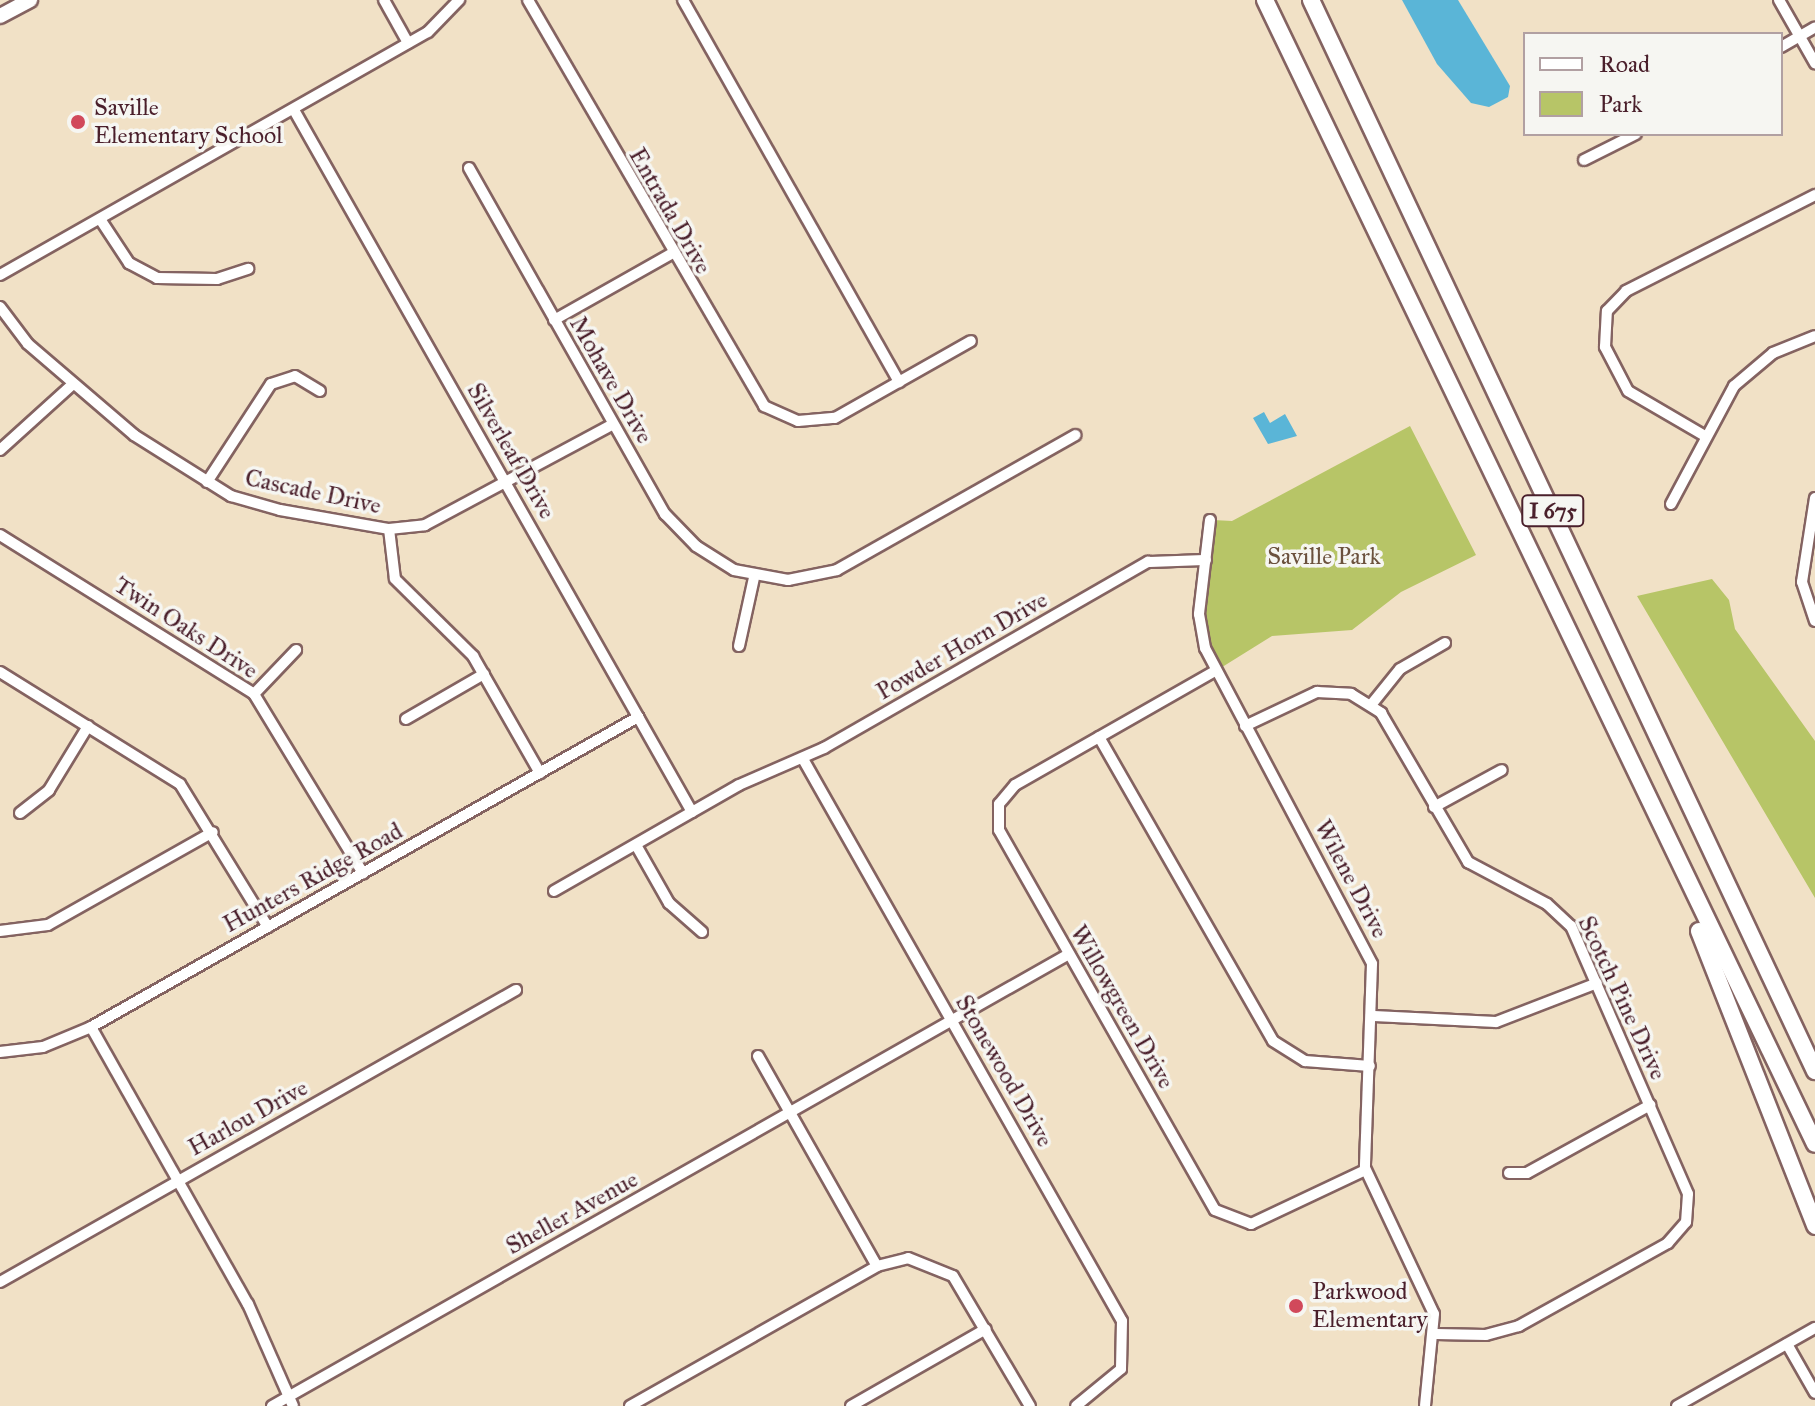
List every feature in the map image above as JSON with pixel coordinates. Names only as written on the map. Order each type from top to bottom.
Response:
[{"type":"highway","name":"I 675","points":[[1265,0],[1659,829],[1815,1144]]},
{"type":"highway","name":"I 675","points":[[1311,0],[1815,1071]]},
{"type":"highway","points":[[1659,829],[1815,1226]]},
{"type":"highway","points":[[1792,1023],[1815,1064]]},
{"type":"main road","points":[[0,16],[30,0]]},
{"type":"street","points":[[384,0],[408,43]]},
{"type":"street","points":[[0,275],[408,43],[459,0]]},
{"type":"street","name":"Entrada Drive","points":[[528,0],[753,396],[798,421],[835,418],[899,382]]},
{"type":"street","points":[[683,0],[899,382],[971,341]]},
{"type":"street","points":[[1779,0],[1815,63]]},
{"type":"street","points":[[1783,46],[1815,27]]},
{"type":"street","name":"Silverleaf Drive","points":[[294,110],[692,812]]},
{"type":"street","points":[[1584,160],[1632,136]]},
{"type":"street","name":"Mohave Drive","points":[[469,168],[613,424],[678,530],[719,563],[754,578]]},
{"type":"street","points":[[1705,436],[1628,391],[1605,347],[1607,311],[1626,291],[1815,195]]},
{"type":"street","points":[[100,219],[129,263],[157,278],[217,279],[248,269]]},
{"type":"street","points":[[554,320],[671,254]]},
{"type":"street","name":"Cascade Drive","points":[[0,307],[73,384],[207,482],[256,505],[389,529],[439,521],[613,424]]},
{"type":"street","points":[[1671,504],[1705,436],[1752,368],[1815,336]]},
{"type":"street","points":[[207,482],[271,384],[295,376],[320,391]]},
{"type":"street","points":[[0,450],[73,384]]},
{"type":"street","points":[[739,646],[754,578],[812,578],[845,567],[1076,435]]},
{"type":"street","points":[[1815,498],[1805,527],[1802,582],[1815,621]]},
{"type":"street","name":"Wilene Drive","points":[[1210,520],[1200,625],[1215,671],[1370,958],[1374,1016],[1365,1170],[1428,1296],[1436,1334],[1425,1406]]},
{"type":"street","points":[[389,529],[395,579],[464,644],[540,773]]},
{"type":"street","name":"Twin Oaks Drive","points":[[0,535],[254,694],[363,873]]},
{"type":"street","name":"Powder Horn Drive","points":[[554,891],[739,785],[803,759],[1148,562],[1206,560]]},
{"type":"street","points":[[1245,726],[1317,692],[1345,693],[1371,705],[1400,669],[1445,643]]},
{"type":"street","points":[[254,694],[296,650]]},
{"type":"street","points":[[1215,671],[1099,737],[1273,1041],[1305,1061],[1370,1066]]},
{"type":"street","points":[[0,672],[180,784],[213,832],[268,927]]},
{"type":"street","points":[[406,719],[484,674]]},
{"type":"street","name":"Scotch Pine Drive","points":[[1371,705],[1468,862],[1565,918],[1597,983],[1688,1194],[1681,1231],[1519,1326],[1486,1335],[1436,1334]]},
{"type":"street","name":"Hunters Ridge Road","points":[[0,1052],[43,1047],[91,1027],[638,717]]},
{"type":"street","points":[[20,813],[49,790],[88,726]]},
{"type":"street","name":"Willowgreen Drive","points":[[1099,737],[1008,791],[998,809],[999,830],[1212,1206],[1245,1224],[1365,1170]]},
{"type":"street","name":"Stonewood Drive","points":[[803,759],[1122,1321],[1121,1369],[1088,1400],[1076,1406]]},
{"type":"street","points":[[1434,807],[1502,770]]},
{"type":"street","points":[[0,931],[48,925],[213,832]]},
{"type":"street","points":[[636,845],[669,903],[702,932]]},
{"type":"street","name":"Sheller Avenue","points":[[272,1406],[291,1401],[1069,954]]},
{"type":"street","points":[[1374,1016],[1496,1022],[1597,983]]},
{"type":"street","name":"Harlou Drive","points":[[0,1282],[516,990]]},
{"type":"street","points":[[91,1027],[248,1304],[291,1401]]},
{"type":"street","points":[[758,1056],[877,1266]]},
{"type":"street","points":[[1509,1173],[1527,1173],[1650,1105]]},
{"type":"street","points":[[630,1406],[877,1266],[908,1258],[945,1269],[986,1329],[1030,1406]]},
{"type":"street","points":[[1677,1406],[1815,1328]]},
{"type":"street","points":[[851,1406],[986,1329]]},
{"type":"street","points":[[1787,1344],[1815,1393]]},
{"type":"green space","name":"Saville Park","points":[[1410,426],[1476,555],[1401,592],[1352,630],[1272,636],[1219,669],[1204,624],[1213,520],[1232,521]]},
{"type":"green space","points":[[1712,579],[1729,600],[1735,629],[1815,741],[1815,898],[1637,596]]},
{"type":"water","points":[[1402,0],[1458,0],[1510,86],[1508,97],[1489,107],[1471,103],[1437,64]]},
{"type":"water","points":[[1264,412],[1270,423],[1285,414],[1297,436],[1268,444],[1253,418]]},
{"type":"place","name":"Saville Elementary School","points":[[78,122]]},
{"type":"place","name":"Parkwood Elementary","points":[[1296,1306]]}]
